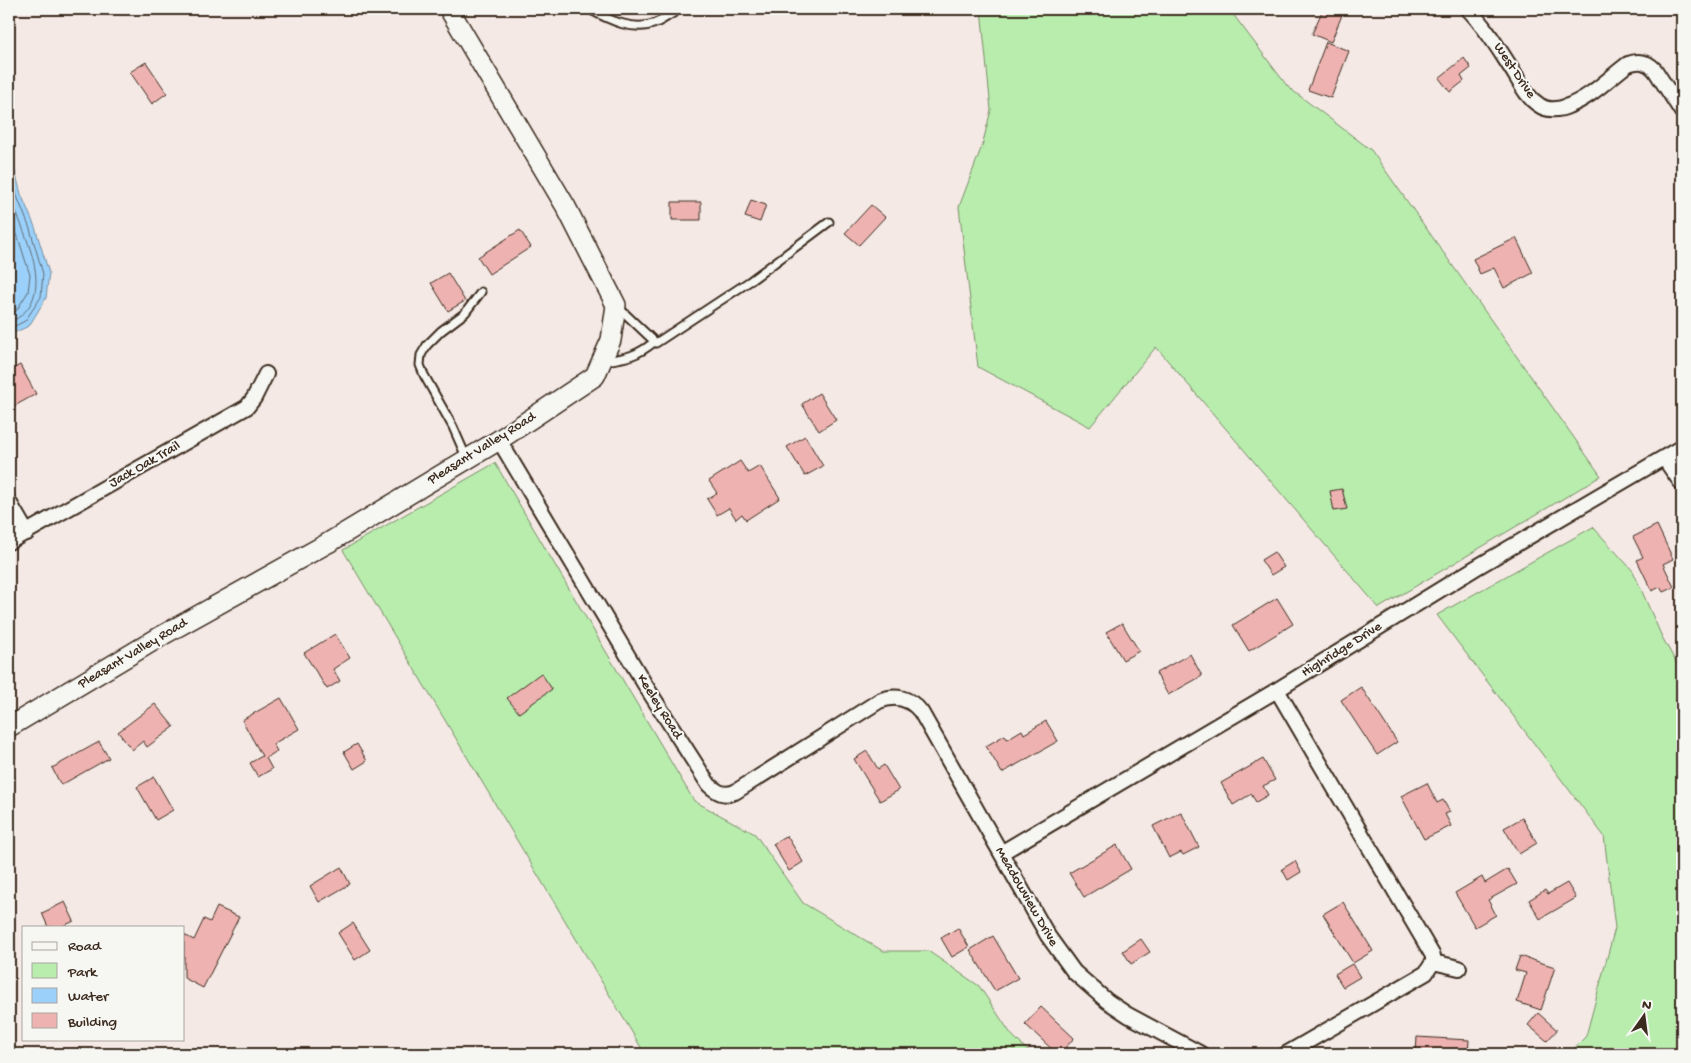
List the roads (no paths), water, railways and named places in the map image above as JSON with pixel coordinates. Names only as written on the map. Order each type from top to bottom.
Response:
[{"type":"street","points":[[449,9],[566,207],[616,305]]},
{"type":"street","name":"West Drive","points":[[1468,9],[1491,37],[1534,102],[1541,107],[1559,109],[1569,106],[1583,99],[1628,64],[1642,61],[1650,64],[1655,70],[1682,112]]},
{"type":"street","name":"Pleasant Valley Road","points":[[9,727],[161,637],[328,543],[499,440],[594,376],[611,340],[616,305]]},
{"type":"street","name":"Jack Oak Trail","points":[[9,542],[247,407],[254,398],[266,374]]},
{"type":"street","name":"Keeley Road","points":[[499,440],[647,688],[709,785],[716,791],[722,794],[735,792],[869,707],[889,697],[898,697]]},
{"type":"street","name":"Highridge Drive","points":[[1001,853],[1277,690],[1477,567],[1682,447]]},
{"type":"street","points":[[1664,458],[1682,484]]},
{"type":"street","points":[[9,502],[27,533]]},
{"type":"street","points":[[1277,690],[1433,956],[1426,973],[1286,1054]]},
{"type":"street","name":"Meadowview Drive","points":[[898,697],[916,704],[1048,936],[1074,972],[1107,1001],[1128,1015],[1201,1054]]},
{"type":"street","points":[[1432,962],[1459,968]]},
{"type":"lane","points":[[589,9],[607,19],[634,27],[656,23],[675,12],[676,9]]},
{"type":"lane","points":[[601,361],[628,358],[642,352],[654,342],[656,343],[750,281],[830,222]]},
{"type":"lane","points":[[467,459],[420,365],[421,355],[427,345],[441,331],[466,313],[481,292]]},
{"type":"lane","points":[[616,305],[654,342]]},
{"type":"water","points":[[9,132],[12,160],[21,194],[35,227],[49,273],[46,298],[29,326],[9,335]]}]
